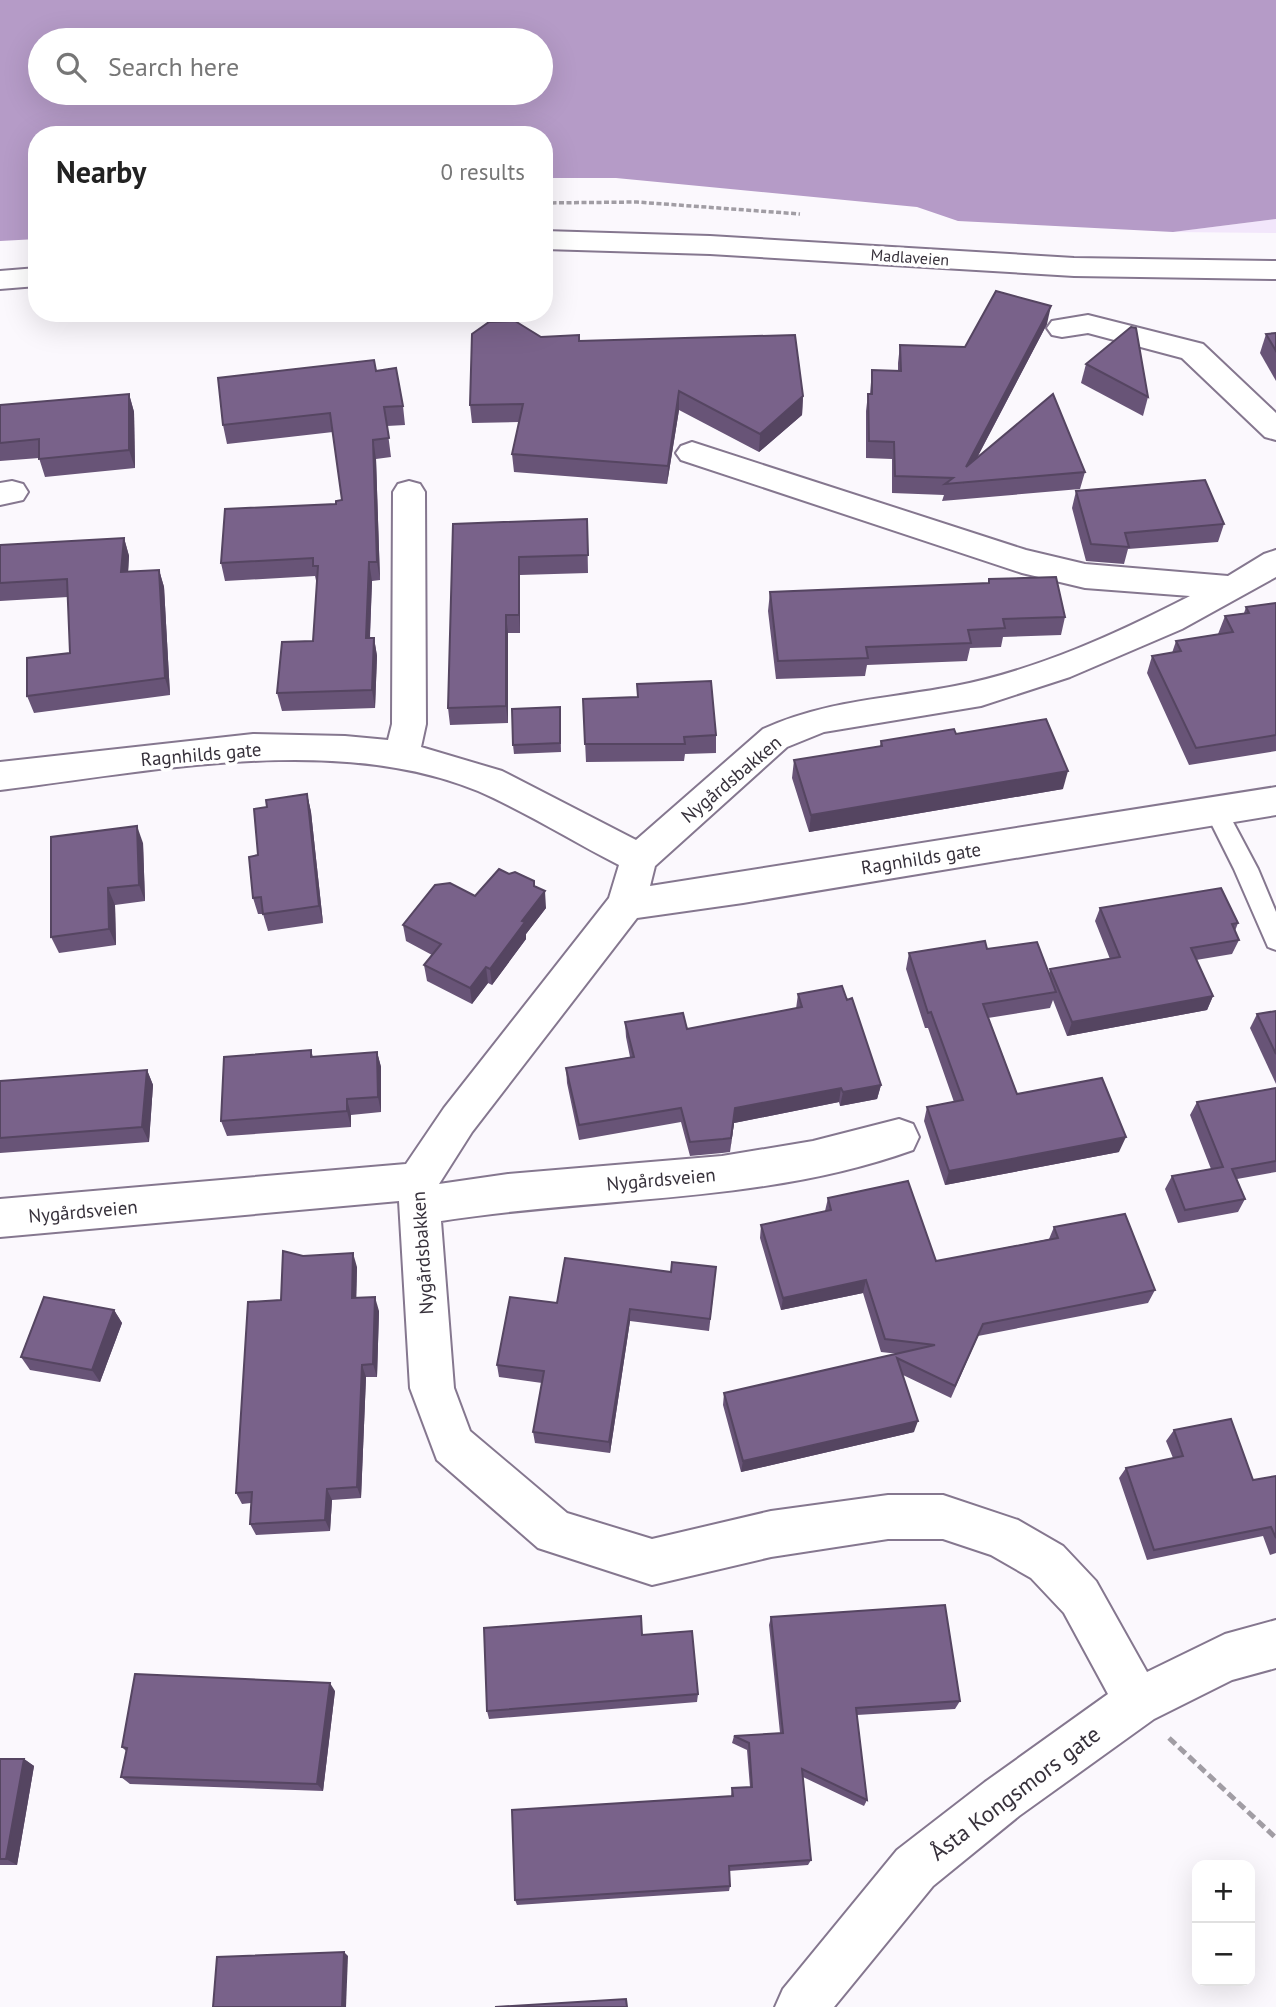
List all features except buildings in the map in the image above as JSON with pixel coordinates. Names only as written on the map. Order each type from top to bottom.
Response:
[{"type":"street","name":"Madlaveien","points":[[553,240],[710,245],[1074,267],[1276,270]]},
{"type":"street","points":[[0,280],[28,278]]},
{"type":"street","points":[[1062,328],[1088,324],[1192,351],[1276,430]]},
{"type":"street","points":[[692,453],[1022,561],[1085,576],[1235,588]]},
{"type":"street","points":[[402,755],[408,724],[409,492]]},
{"type":"street","name":"Nygårdsbakken","points":[[1137,1702],[1117,1660],[1080,1597],[1047,1562],[1002,1536],[943,1517],[888,1517],[771,1534],[652,1562],[554,1532],[453,1445],[432,1388],[419,1193],[428,1162],[458,1120],[626,904],[639,859],[775,738],[799,726],[827,719],[979,694],[1070,663],[1156,629],[1235,588],[1276,562]]},
{"type":"street","name":"Ragnhilds gate","points":[[0,776],[253,747],[345,749],[402,755],[489,781],[639,859]]},
{"type":"street","name":"Ragnhilds gate","points":[[626,904],[743,888],[1276,801]]},
{"type":"street","name":"Nygårdsveien","points":[[0,1218],[419,1193],[508,1192],[722,1174],[813,1159],[899,1137]]},
{"type":"street","name":"Åsta Kongsmors gate","points":[[801,2007],[915,1868],[1002,1799],[1137,1702],[1225,1658],[1276,1644]]},
{"type":"lane","points":[[1216,811],[1246,869],[1276,940]]},
{"type":"path","points":[[1137,1702],[1177,1746],[1276,1838]]},
{"type":"shaded area","points":[[0,0],[1276,0],[1276,219],[1173,232],[958,221],[917,207],[616,178],[553,178],[553,126],[28,126],[28,239],[0,241]]},
{"type":"shaded area","points":[[1276,219],[1276,233],[1173,232]]}]
